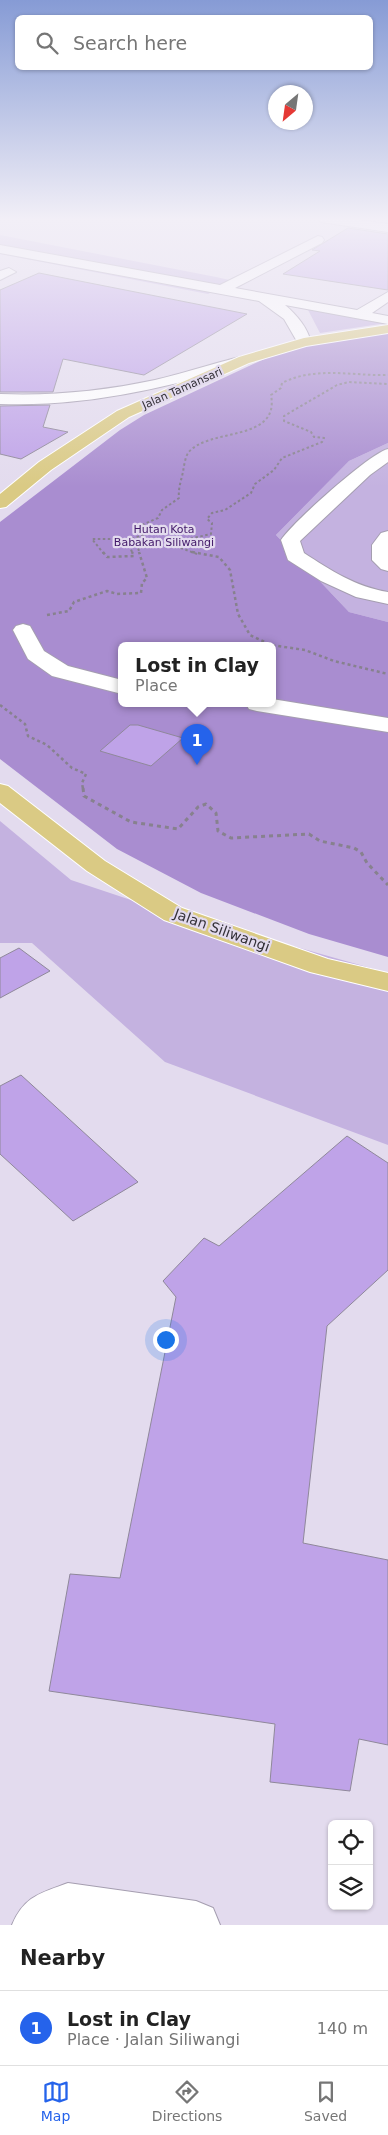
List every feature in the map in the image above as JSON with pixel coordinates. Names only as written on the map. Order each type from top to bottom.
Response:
[{"type":"main road","name":"Jalan Tamansari","points":[[0,503],[45,466],[123,414],[244,360],[304,342],[388,329]]},
{"type":"main road","name":"Jalan Siliwangi","points":[[0,791],[96,866],[173,914],[320,966],[388,982]]},
{"type":"street","points":[[280,308],[284,310],[304,342]]},
{"type":"street","points":[[322,308],[388,320]]},
{"type":"street","points":[[359,315],[370,308]]},
{"type":"street","points":[[0,399],[67,398],[182,378],[244,360]]},
{"type":"street","points":[[67,398],[99,404],[123,414]]},
{"type":"street","points":[[388,454],[364,471],[290,540],[295,556],[334,581],[366,595],[388,598]]},
{"type":"street","points":[[388,537],[381,545],[382,560],[388,565]]},
{"type":"street","points":[[23,630],[35,655],[60,671],[118,685]]},
{"type":"street","points":[[276,707],[388,725]]},
{"type":"street","points":[[36,1925],[49,1914],[68,1906],[196,1925]]},
{"type":"path","points":[[134,539],[92,539],[107,557],[134,556],[128,541],[134,539],[142,535],[135,531],[142,524],[158,518],[162,510],[180,498],[178,491],[187,454],[197,446],[260,425],[266,420],[273,404],[271,395],[282,388],[282,383],[301,373],[332,371],[388,375]]},
{"type":"path","points":[[43,616],[69,610],[74,602],[107,591],[141,593],[142,583],[147,578],[134,539]]},
{"type":"path","points":[[0,705],[26,724],[28,736],[47,745],[72,768],[86,774],[82,783],[84,796],[131,822],[178,829],[198,808],[206,804],[216,813],[218,831],[231,838],[309,834],[320,841],[354,848],[361,852],[367,863],[388,885]]},
{"type":"shaded area","points":[[307,308],[387,323],[320,333]]},
{"type":"shaded area","points":[[388,443],[388,622],[349,612],[276,535],[349,461]]},
{"type":"shaded area","points":[[0,821],[71,880],[131,900],[388,973],[388,1145],[165,1062],[32,943],[0,943]]},
{"type":"green space","name":"Hutan Kota Babakan Siliwangi","points":[[388,332],[388,443],[349,461],[276,535],[349,612],[388,622],[388,957],[309,934],[201,893],[117,849],[0,759],[0,522],[120,430],[144,415],[275,354],[317,341]]},
{"type":"building","points":[[0,308],[216,308],[247,314],[144,375],[63,359],[53,392],[0,392]]},
{"type":"building","points":[[50,405],[43,427],[68,432],[21,459],[0,454],[0,406]]},
{"type":"building","points":[[130,725],[138,725],[183,738],[151,766],[100,751]]},
{"type":"building","points":[[19,948],[50,971],[0,998],[0,958]]},
{"type":"building","points":[[21,1075],[138,1182],[73,1221],[0,1154],[0,1086]]},
{"type":"building","points":[[347,1136],[388,1163],[388,1270],[327,1326],[303,1543],[388,1560],[388,1745],[359,1739],[350,1791],[270,1782],[275,1724],[49,1691],[70,1574],[120,1578],[176,1297],[163,1281],[204,1238],[219,1246]]},
{"type":"place","name":"Lost in Clay","points":[[197,765]]}]
